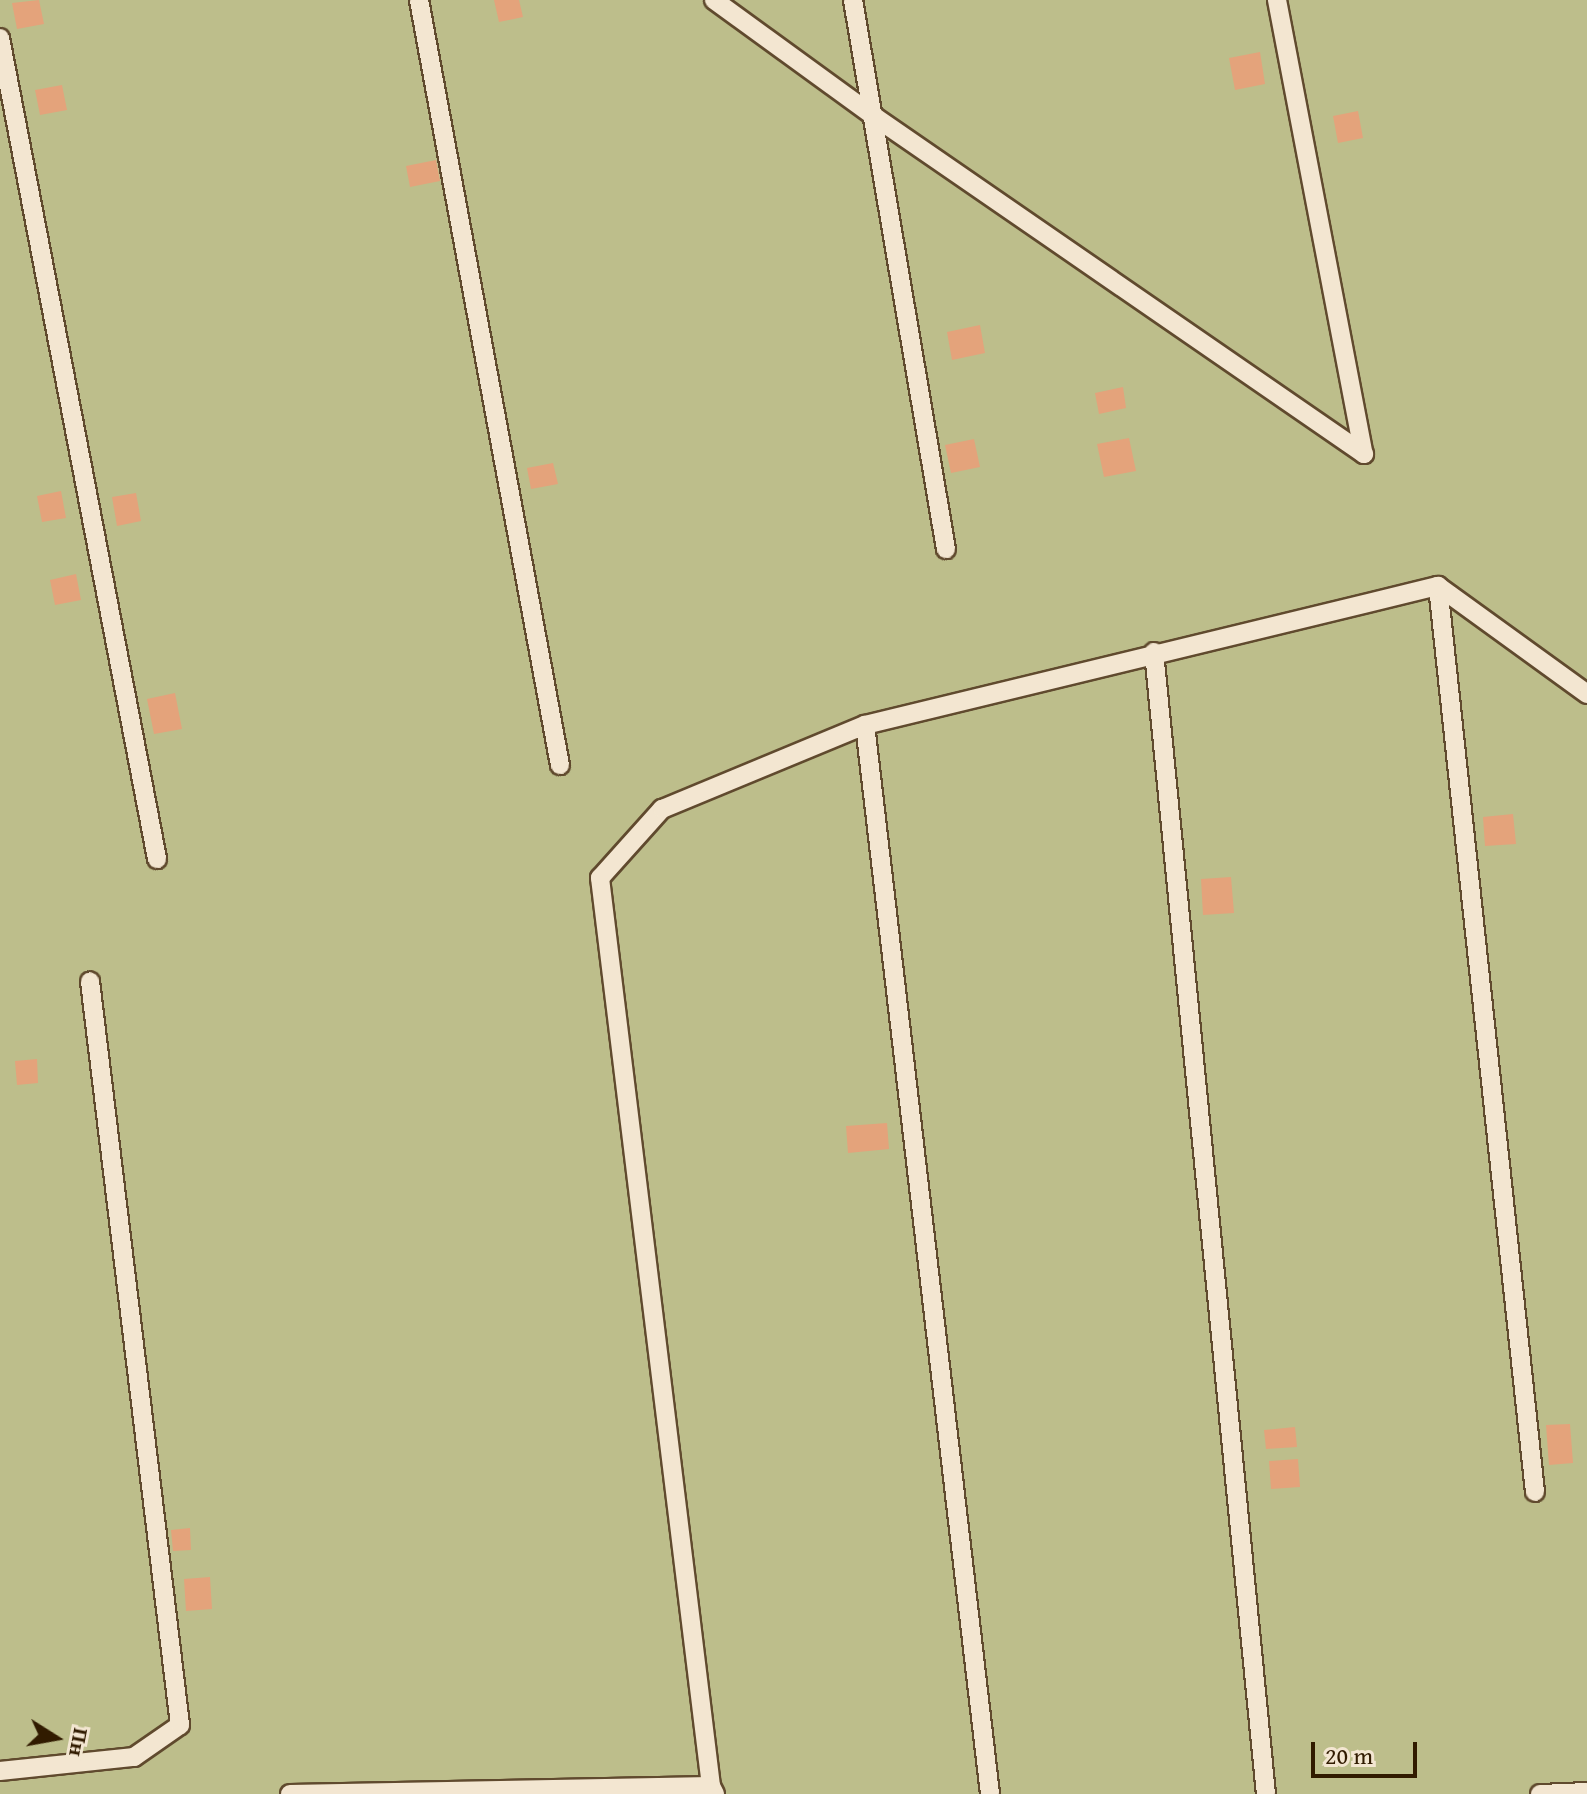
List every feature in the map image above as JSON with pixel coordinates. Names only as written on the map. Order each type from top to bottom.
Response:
[{"type":"lane","points":[[419,0],[560,765]]},
{"type":"lane","points":[[714,0],[875,117],[1364,454],[1277,0]]},
{"type":"lane","points":[[853,0],[946,549]]},
{"type":"lane","points":[[0,38],[157,859]]},
{"type":"lane","points":[[1438,586],[1535,1492]]},
{"type":"lane","points":[[290,1794],[713,1790],[600,878],[662,809],[865,725],[1154,652],[1438,586],[1587,694]]},
{"type":"lane","points":[[1154,652],[1266,1794]]},
{"type":"lane","points":[[865,725],[990,1794]]},
{"type":"lane","points":[[0,1771],[134,1757],[180,1725],[90,981]]},
{"type":"lane","points":[[1540,1794],[1587,1792]]},
{"type":"green space","points":[[0,0],[1587,0],[1587,1794],[0,1794]]},
{"type":"building","points":[[39,0],[44,24],[17,29],[12,3]]},
{"type":"building","points":[[494,0],[519,0],[523,17],[499,22]]},
{"type":"building","points":[[1260,52],[1265,84],[1235,90],[1229,58]]},
{"type":"building","points":[[62,85],[67,110],[40,115],[35,90]]},
{"type":"building","points":[[1358,111],[1363,138],[1338,143],[1333,116]]},
{"type":"building","points":[[436,160],[440,181],[410,187],[406,166]]},
{"type":"building","points":[[980,325],[985,353],[952,360],[947,332]]},
{"type":"building","points":[[1123,387],[1126,408],[1099,414],[1095,393]]},
{"type":"building","points":[[1129,438],[1136,471],[1104,477],[1097,444]]},
{"type":"building","points":[[974,439],[980,467],[951,473],[945,445]]},
{"type":"building","points":[[553,463],[558,484],[531,489],[527,468]]},
{"type":"building","points":[[61,491],[66,518],[42,522],[37,496]]},
{"type":"building","points":[[136,493],[141,521],[117,526],[112,497]]},
{"type":"building","points":[[76,574],[81,600],[55,605],[50,580]]},
{"type":"building","points":[[175,693],[182,729],[154,734],[147,699]]},
{"type":"building","points":[[1513,814],[1516,844],[1485,846],[1483,817]]},
{"type":"building","points":[[1231,877],[1234,913],[1203,915],[1201,879]]},
{"type":"building","points":[[37,1059],[38,1083],[17,1085],[15,1061]]},
{"type":"building","points":[[887,1123],[889,1149],[848,1153],[846,1126]]},
{"type":"building","points":[[1570,1424],[1573,1463],[1549,1465],[1546,1425]]},
{"type":"building","points":[[1295,1427],[1297,1447],[1266,1449],[1264,1430]]},
{"type":"building","points":[[1298,1459],[1300,1487],[1271,1489],[1269,1461]]},
{"type":"building","points":[[190,1528],[191,1550],[173,1551],[171,1530]]},
{"type":"building","points":[[210,1577],[212,1609],[186,1611],[184,1579]]}]
